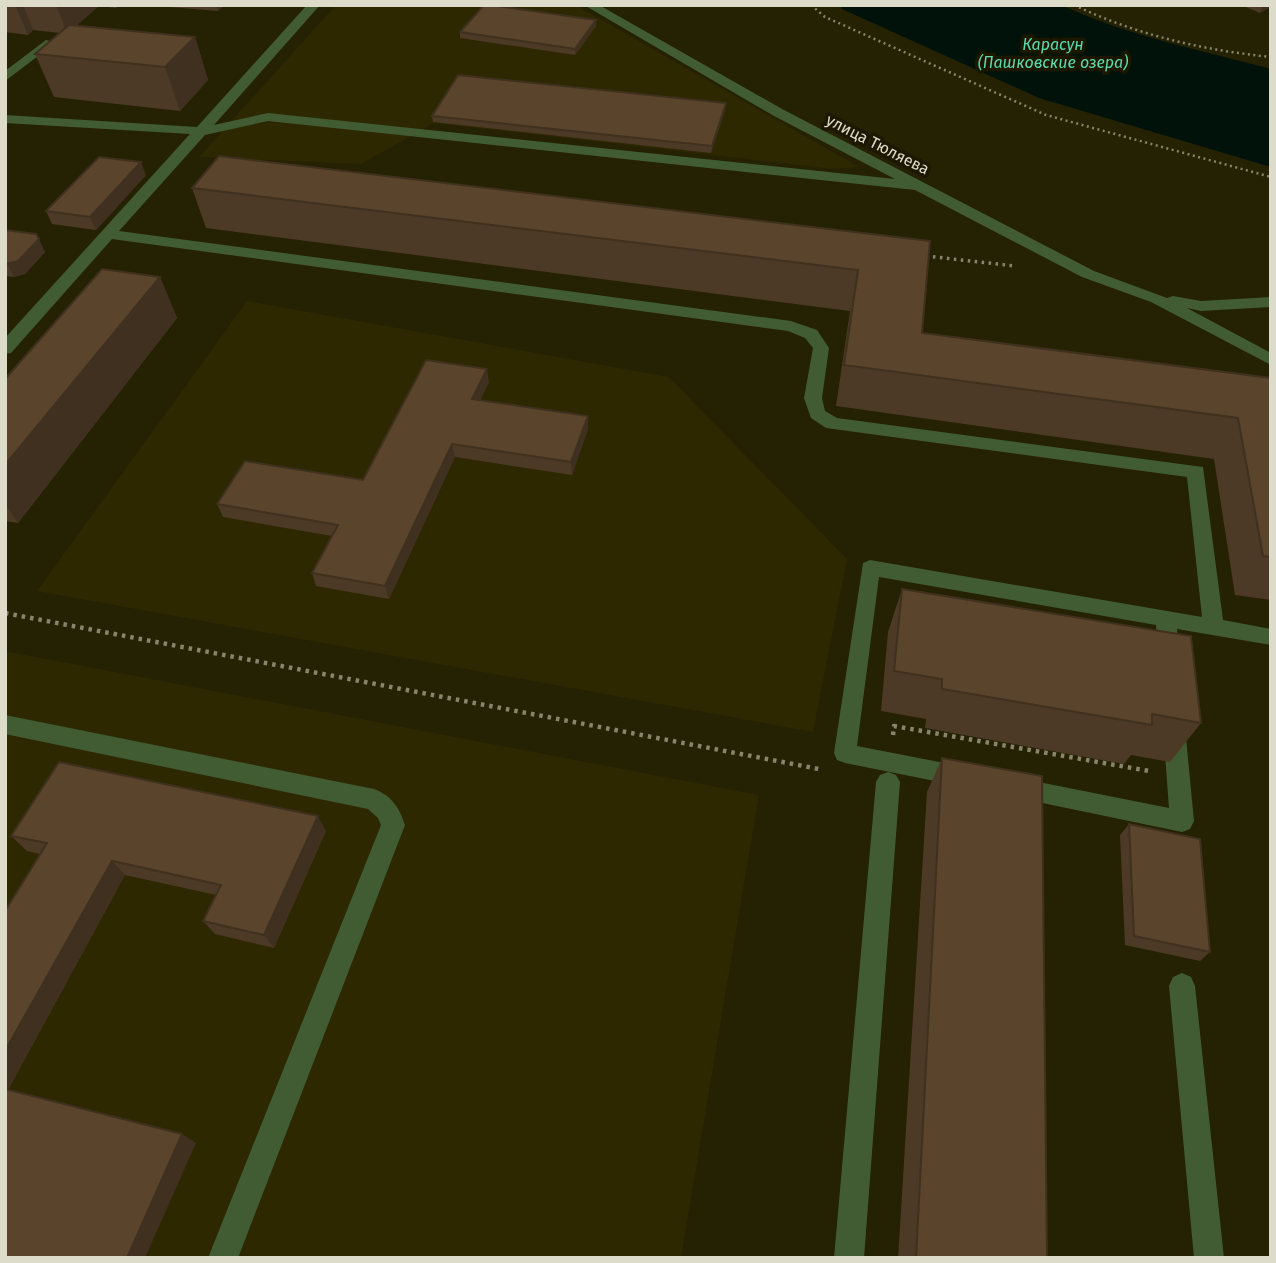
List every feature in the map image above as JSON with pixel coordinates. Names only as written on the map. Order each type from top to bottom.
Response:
[{"type":"street","points":[[5,349],[314,5]]},
{"type":"street","name":"улица Тюляева","points":[[590,5],[779,113],[1088,274],[1157,299]]},
{"type":"street","points":[[5,78],[46,44]]},
{"type":"street","points":[[5,119],[203,131],[268,117],[921,186]]},
{"type":"street","points":[[110,233],[790,326],[811,334],[821,348],[813,398],[817,414],[832,424],[1196,472],[1214,629]]},
{"type":"street","points":[[1157,299],[1201,306],[1271,302]]},
{"type":"street","points":[[1157,299],[1271,360]]},
{"type":"street","points":[[30,322],[56,326]]},
{"type":"street","points":[[1166,621],[1182,821],[990,782],[889,772],[845,753],[870,569],[1271,637]]},
{"type":"street","points":[[5,724],[374,800],[388,811],[393,825],[223,1258]]},
{"type":"street","points":[[849,1258],[889,772]]},
{"type":"street","points":[[1182,986],[1209,1258]]},
{"type":"path","points":[[811,5],[825,17],[1046,116],[1271,177]]},
{"type":"path","points":[[1074,5],[1093,15],[1155,35],[1235,54],[1271,57]]},
{"type":"path","points":[[925,256],[1020,267]]},
{"type":"path","points":[[5,613],[820,769]]},
{"type":"path","points":[[889,772],[894,726],[1161,774]]},
{"type":"shaded area","points":[[336,5],[576,5],[859,167],[833,169],[434,123],[361,164],[199,157]]},
{"type":"shaded area","points":[[247,301],[669,377],[847,559],[813,732],[37,591]]},
{"type":"shaded area","points":[[5,651],[759,795],[681,1258],[5,1258]]},
{"type":"water","name":"Карасун (Пашковские озера)","points":[[840,5],[1061,5],[1138,34],[1271,69],[1271,167],[1039,98],[842,9]]},
{"type":"building","points":[[484,5],[596,20],[575,49],[460,32]]},
{"type":"building","points":[[69,25],[195,37],[165,67],[35,54]]},
{"type":"building","points":[[458,75],[726,103],[712,146],[432,116]]},
{"type":"building","points":[[219,156],[930,241],[922,333],[1271,378],[1271,557],[1263,556],[1238,418],[844,365],[858,270],[192,188]]},
{"type":"building","points":[[99,157],[141,162],[90,217],[46,211]]},
{"type":"building","points":[[5,230],[36,234],[39,239],[18,261],[5,264]]},
{"type":"building","points":[[102,269],[160,277],[5,465],[5,379]]},
{"type":"building","points":[[426,360],[487,369],[472,399],[588,416],[571,462],[452,444],[385,586],[312,573],[338,525],[217,504],[245,461],[363,480]]},
{"type":"building","points":[[902,589],[1191,636],[1201,723],[1152,714],[1152,725],[942,689],[942,679],[894,671]]},
{"type":"building","points":[[942,758],[1042,776],[1047,1258],[916,1258]]},
{"type":"building","points":[[59,762],[318,816],[264,935],[203,921],[221,885],[112,861],[5,1051],[5,911],[47,843],[11,836]]},
{"type":"building","points":[[1129,824],[1200,839],[1210,952],[1134,936]]},
{"type":"building","points":[[5,1089],[182,1134],[127,1258],[5,1258]]}]
